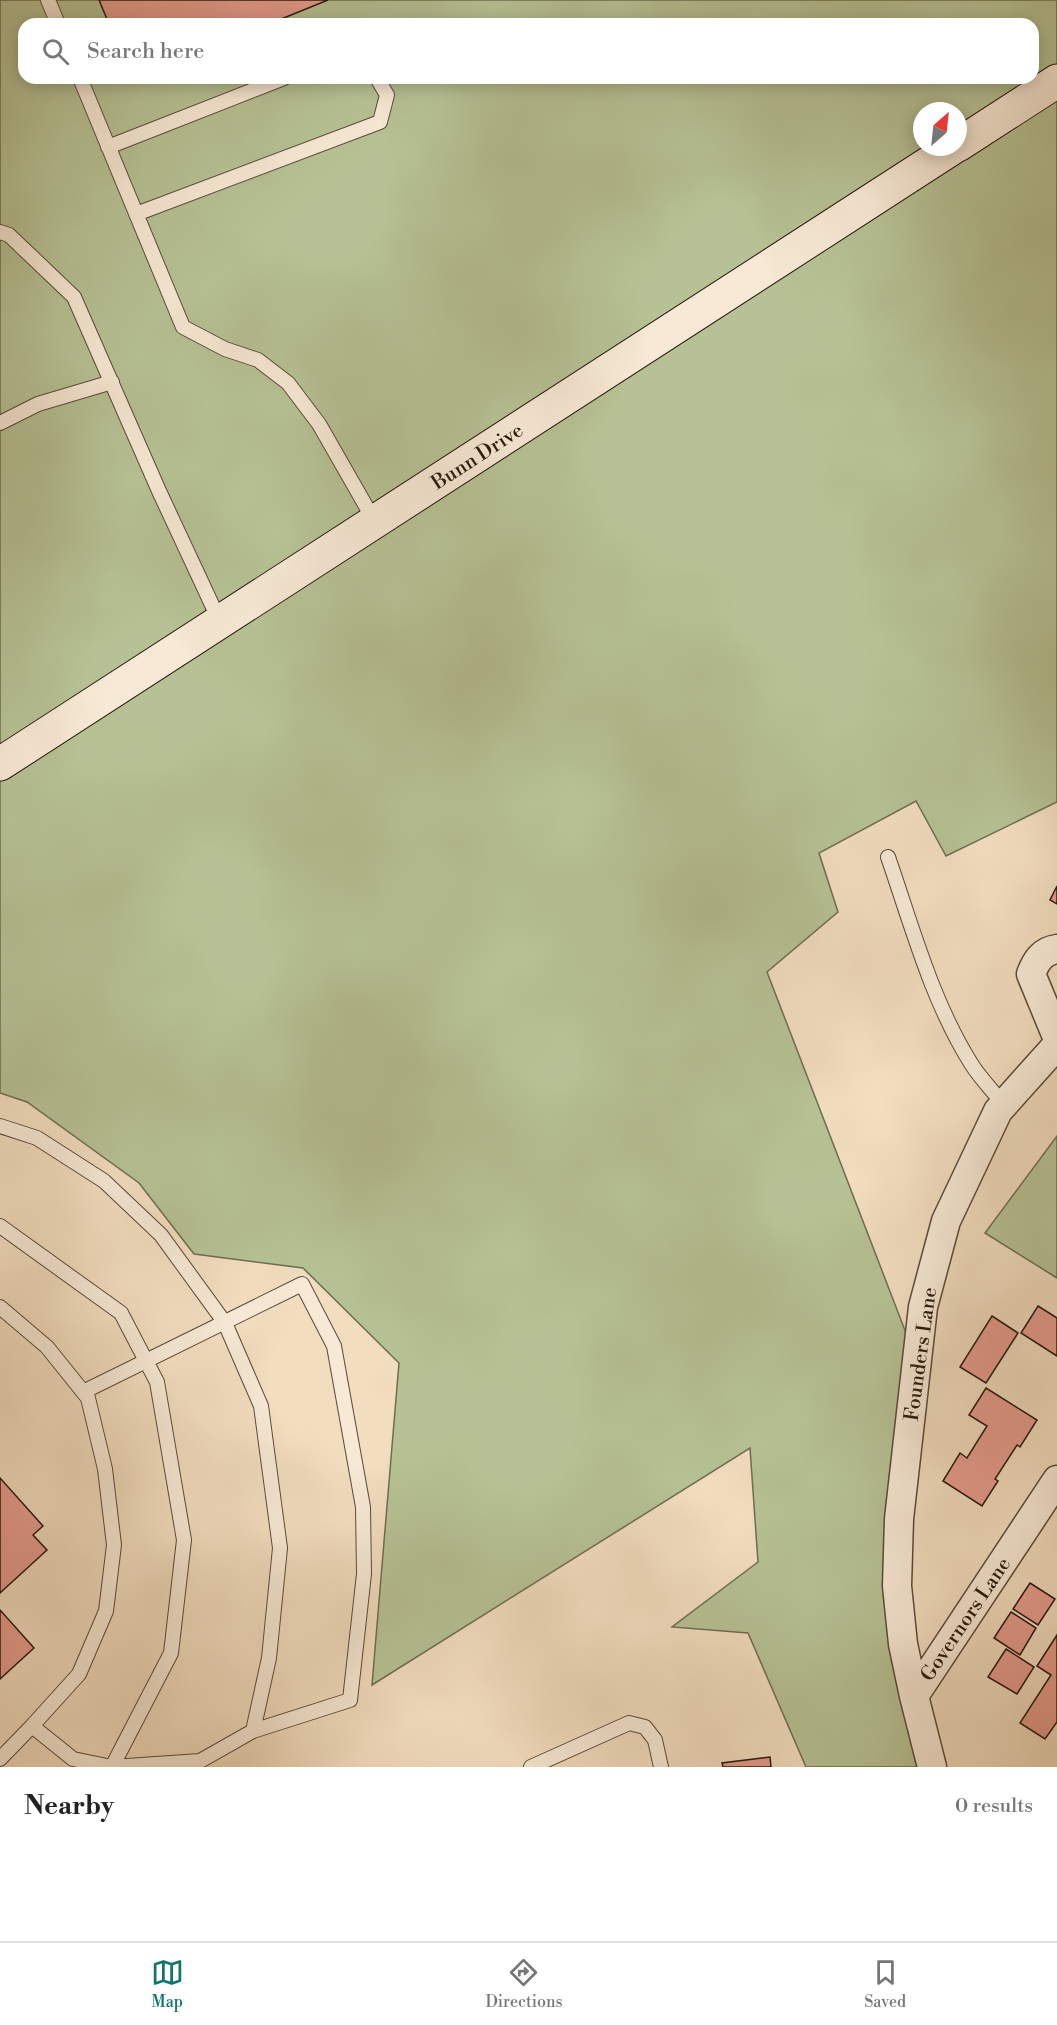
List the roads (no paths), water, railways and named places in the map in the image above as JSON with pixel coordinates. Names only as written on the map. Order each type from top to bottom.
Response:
[{"type":"street","name":"Bunn Drive","points":[[967,139],[1057,81]]},
{"type":"street","name":"Bunn Drive","points":[[0,764],[941,156]]},
{"type":"street","points":[[1057,949],[1049,950],[1041,956],[1035,963],[1031,974],[1057,1038]]},
{"type":"street","name":"Founders Lane","points":[[914,1696],[903,1644],[898,1598],[898,1530],[923,1307],[946,1221],[998,1111],[1057,1045]]},
{"type":"street","name":"Governors Lane","points":[[933,1767],[914,1696],[1057,1480]]},
{"type":"lane","points":[[48,0],[56,18]]},
{"type":"lane","points":[[82,84],[183,327],[225,349],[258,360],[288,383],[319,424],[375,522]]},
{"type":"lane","points":[[108,147],[269,84]]},
{"type":"lane","points":[[136,214],[380,122],[387,95],[381,84]]},
{"type":"lane","points":[[0,232],[9,235],[74,297],[159,491],[220,622]]},
{"type":"lane","points":[[0,423],[38,404],[112,382]]},
{"type":"lane","points":[[888,856],[934,987],[973,1066],[1003,1104]]},
{"type":"lane","points":[[0,1126],[37,1138],[104,1181],[161,1235],[225,1323],[261,1406],[280,1548],[269,1658],[253,1731]]},
{"type":"lane","points":[[0,1226],[121,1313],[157,1382],[184,1540],[171,1653],[112,1767]]},
{"type":"lane","points":[[32,1726],[73,1760],[112,1767],[200,1761],[253,1731],[350,1700],[364,1574],[363,1507],[334,1346],[302,1284],[84,1392]]},
{"type":"lane","points":[[0,1307],[47,1347],[88,1398],[105,1469],[114,1545],[106,1611],[79,1674],[0,1759]]},
{"type":"lane","points":[[531,1767],[629,1723],[645,1727],[655,1740],[661,1767]]}]
